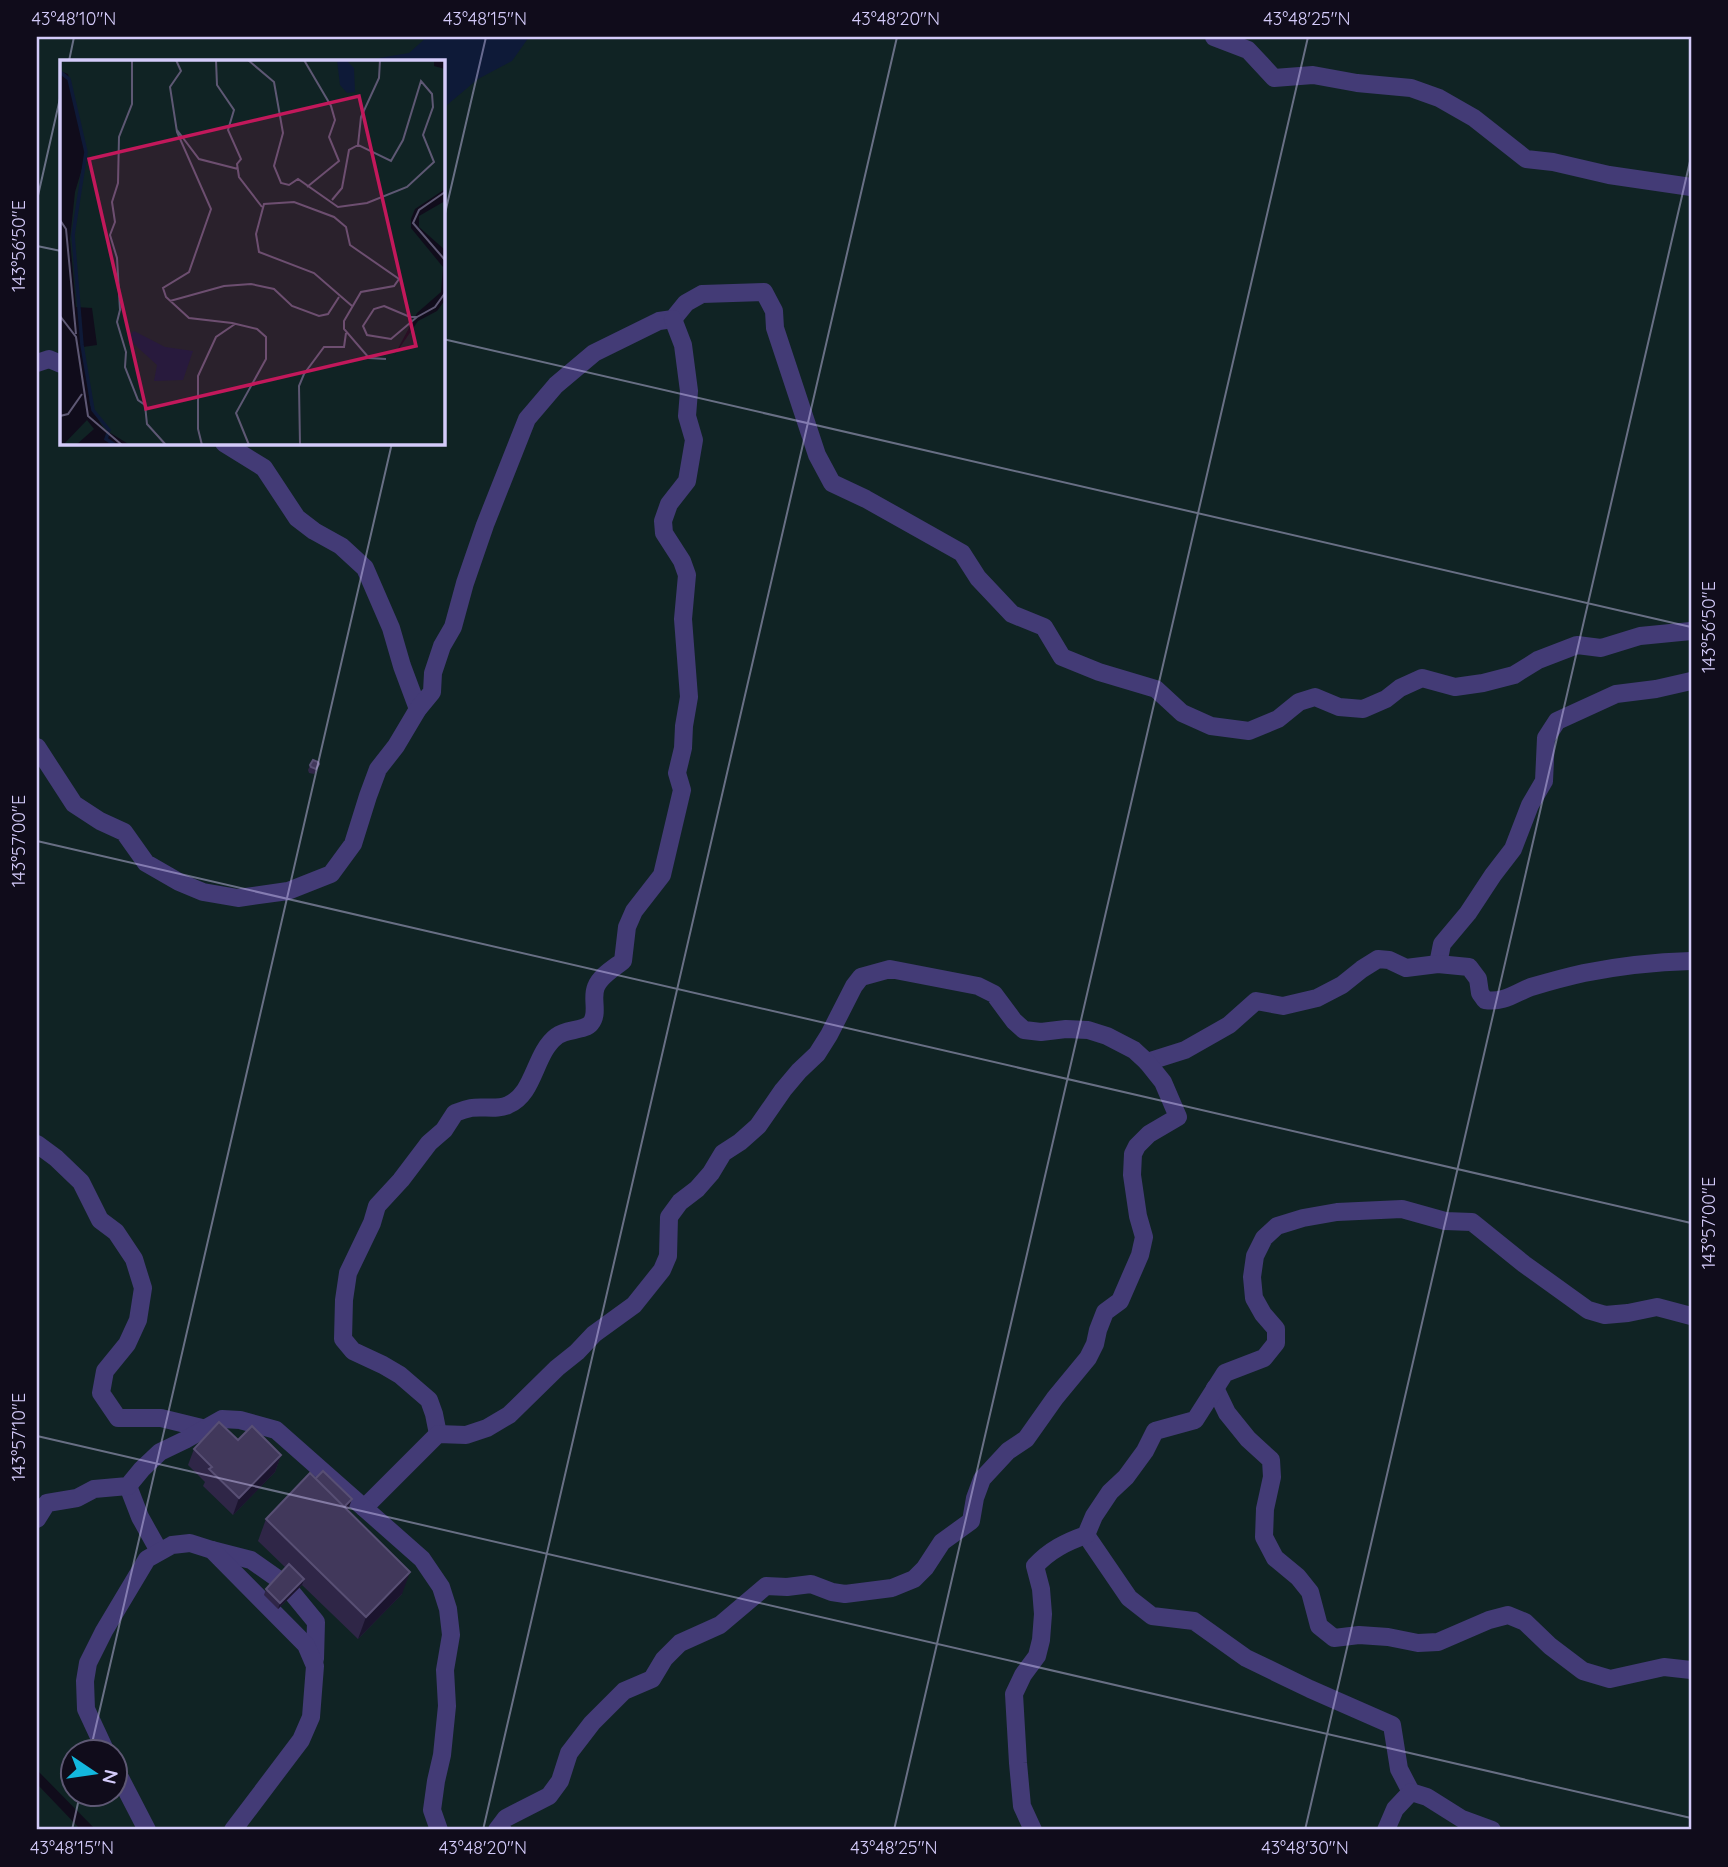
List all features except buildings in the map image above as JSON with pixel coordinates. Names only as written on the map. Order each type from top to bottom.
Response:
[{"type":"lane","points":[[1214,37],[1248,50],[1274,78],[1313,75],[1357,83],[1411,88],[1438,98],[1474,118],[1526,159],[1691,187]]},
{"type":"lane","points":[[37,747],[74,804],[100,821],[124,832],[146,863],[179,882],[203,892],[238,898],[288,891],[331,874],[354,844],[378,769],[432,692],[433,673],[442,646],[453,627],[485,526],[527,419],[556,385],[594,353],[659,321],[673,319],[686,303],[702,295],[764,292],[774,310],[775,328],[813,443],[832,483],[962,553],[978,578],[1012,614],[1044,627],[1062,657],[1098,672],[1156,689],[1182,713],[1210,726],[1249,731],[1278,719],[1299,702],[1315,697],[1339,706],[1363,709],[1422,678],[1455,687],[1483,683],[1514,675],[1538,660],[1577,645],[1601,648],[1640,636],[1691,631]]},
{"type":"lane","points":[[438,1434],[429,1400],[400,1375],[353,1351],[343,1339],[348,1273],[372,1223],[377,1206],[429,1143],[444,1130],[455,1113],[470,1108],[506,1107],[516,1100],[528,1084],[539,1059],[557,1036],[586,1027],[592,1022],[597,984],[622,961],[627,927],[634,911],[662,875],[682,790],[677,773],[689,697],[683,619],[687,575],[682,561],[664,533],[663,521],[669,505],[687,481],[694,440],[687,416],[689,391],[683,345],[673,319]]},
{"type":"lane","points":[[37,363],[49,359],[60,363]]},
{"type":"lane","points":[[226,444],[264,468],[297,518],[341,546],[365,568],[391,628],[418,709]]},
{"type":"lane","points":[[1438,964],[1442,944],[1468,913],[1513,849],[1530,804],[1544,781],[1546,738],[1557,721],[1616,695],[1691,681]]},
{"type":"lane","points":[[1147,1062],[1185,1050],[1229,1025],[1256,1001],[1283,1006],[1317,998],[1342,985],[1378,959],[1389,960],[1406,968],[1438,964],[1469,967],[1478,979],[1480,993],[1485,1000],[1494,1001],[1509,998],[1528,988],[1584,973],[1629,965],[1691,961]]},
{"type":"lane","points":[[364,1508],[438,1434],[466,1435],[487,1428],[509,1415],[594,1334],[634,1305],[662,1270],[668,1256],[668,1217],[711,1173],[723,1153],[758,1126],[799,1070],[817,1054],[853,986],[861,977],[890,969],[978,986],[994,995],[1024,1030],[1088,1030],[1107,1036],[1134,1050],[1163,1082],[1178,1117],[1149,1134],[1133,1154],[1132,1175],[1144,1237],[1140,1255],[1120,1301],[1105,1312],[1088,1358],[1026,1439],[1008,1451],[982,1479],[971,1521],[942,1542],[925,1568],[914,1579],[892,1588],[845,1594],[811,1584],[766,1586],[720,1625],[680,1643],[664,1659],[652,1679],[624,1691],[592,1723],[569,1754],[560,1781],[549,1796],[506,1818],[497,1830]]},
{"type":"lane","points":[[37,1144],[81,1182],[100,1220],[116,1233],[134,1259],[143,1288],[138,1320],[127,1344],[105,1371],[101,1393],[118,1418],[161,1418],[206,1429]]},
{"type":"lane","points":[[1033,1830],[1022,1806],[1014,1694],[1023,1675],[1037,1656],[1041,1640],[1041,1588],[1035,1566],[1062,1544],[1086,1535],[1094,1516],[1110,1492],[1126,1477],[1145,1451],[1155,1431],[1195,1420],[1225,1373],[1264,1358],[1276,1343],[1276,1329],[1254,1298],[1252,1278],[1255,1256],[1264,1238],[1277,1226],[1337,1212],[1402,1209],[1445,1222],[1472,1222],[1588,1310],[1605,1315],[1657,1307],[1691,1315]]},
{"type":"lane","points":[[1215,1388],[1227,1413],[1270,1461],[1272,1477],[1265,1509],[1264,1537],[1275,1558],[1310,1592],[1320,1626],[1334,1638],[1359,1635],[1418,1643],[1438,1642],[1489,1620],[1508,1615],[1525,1622],[1550,1646],[1583,1671],[1610,1679],[1664,1667],[1691,1670]]},
{"type":"lane","points":[[37,1519],[47,1503],[77,1498],[94,1489],[128,1486],[160,1452],[222,1419],[240,1420],[276,1430],[422,1559],[441,1587],[448,1609],[451,1635],[445,1670],[447,1706],[442,1755],[432,1810],[439,1830]]},
{"type":"lane","points":[[128,1486],[140,1517],[159,1551]]},
{"type":"lane","points":[[1086,1535],[1129,1598],[1152,1616],[1194,1621],[1246,1658],[1392,1725],[1399,1769],[1411,1792],[1427,1797],[1462,1819],[1492,1830]]},
{"type":"lane","points":[[99,1738],[86,1709],[85,1681],[88,1663],[147,1559],[172,1545],[190,1544],[251,1560],[278,1579]]},
{"type":"lane","points":[[212,1550],[306,1645],[315,1667]]},
{"type":"lane","points":[[233,1830],[301,1740],[311,1717],[316,1622],[293,1594]]},
{"type":"lane","points":[[1386,1830],[1395,1809],[1411,1792]]},
{"type":"lane","points":[[130,1797],[147,1830]]},
{"type":"green space","points":[[37,37],[1691,37],[1691,1830],[96,1830],[74,1808],[130,1808],[130,1738],[60,1738],[60,1793],[37,1770]]},
{"type":"green space","points":[[37,1784],[81,1830],[37,1830]]},
{"type":"water","points":[[427,37],[529,37],[512,61],[478,79],[444,110],[444,60],[367,60],[409,53]]}]
